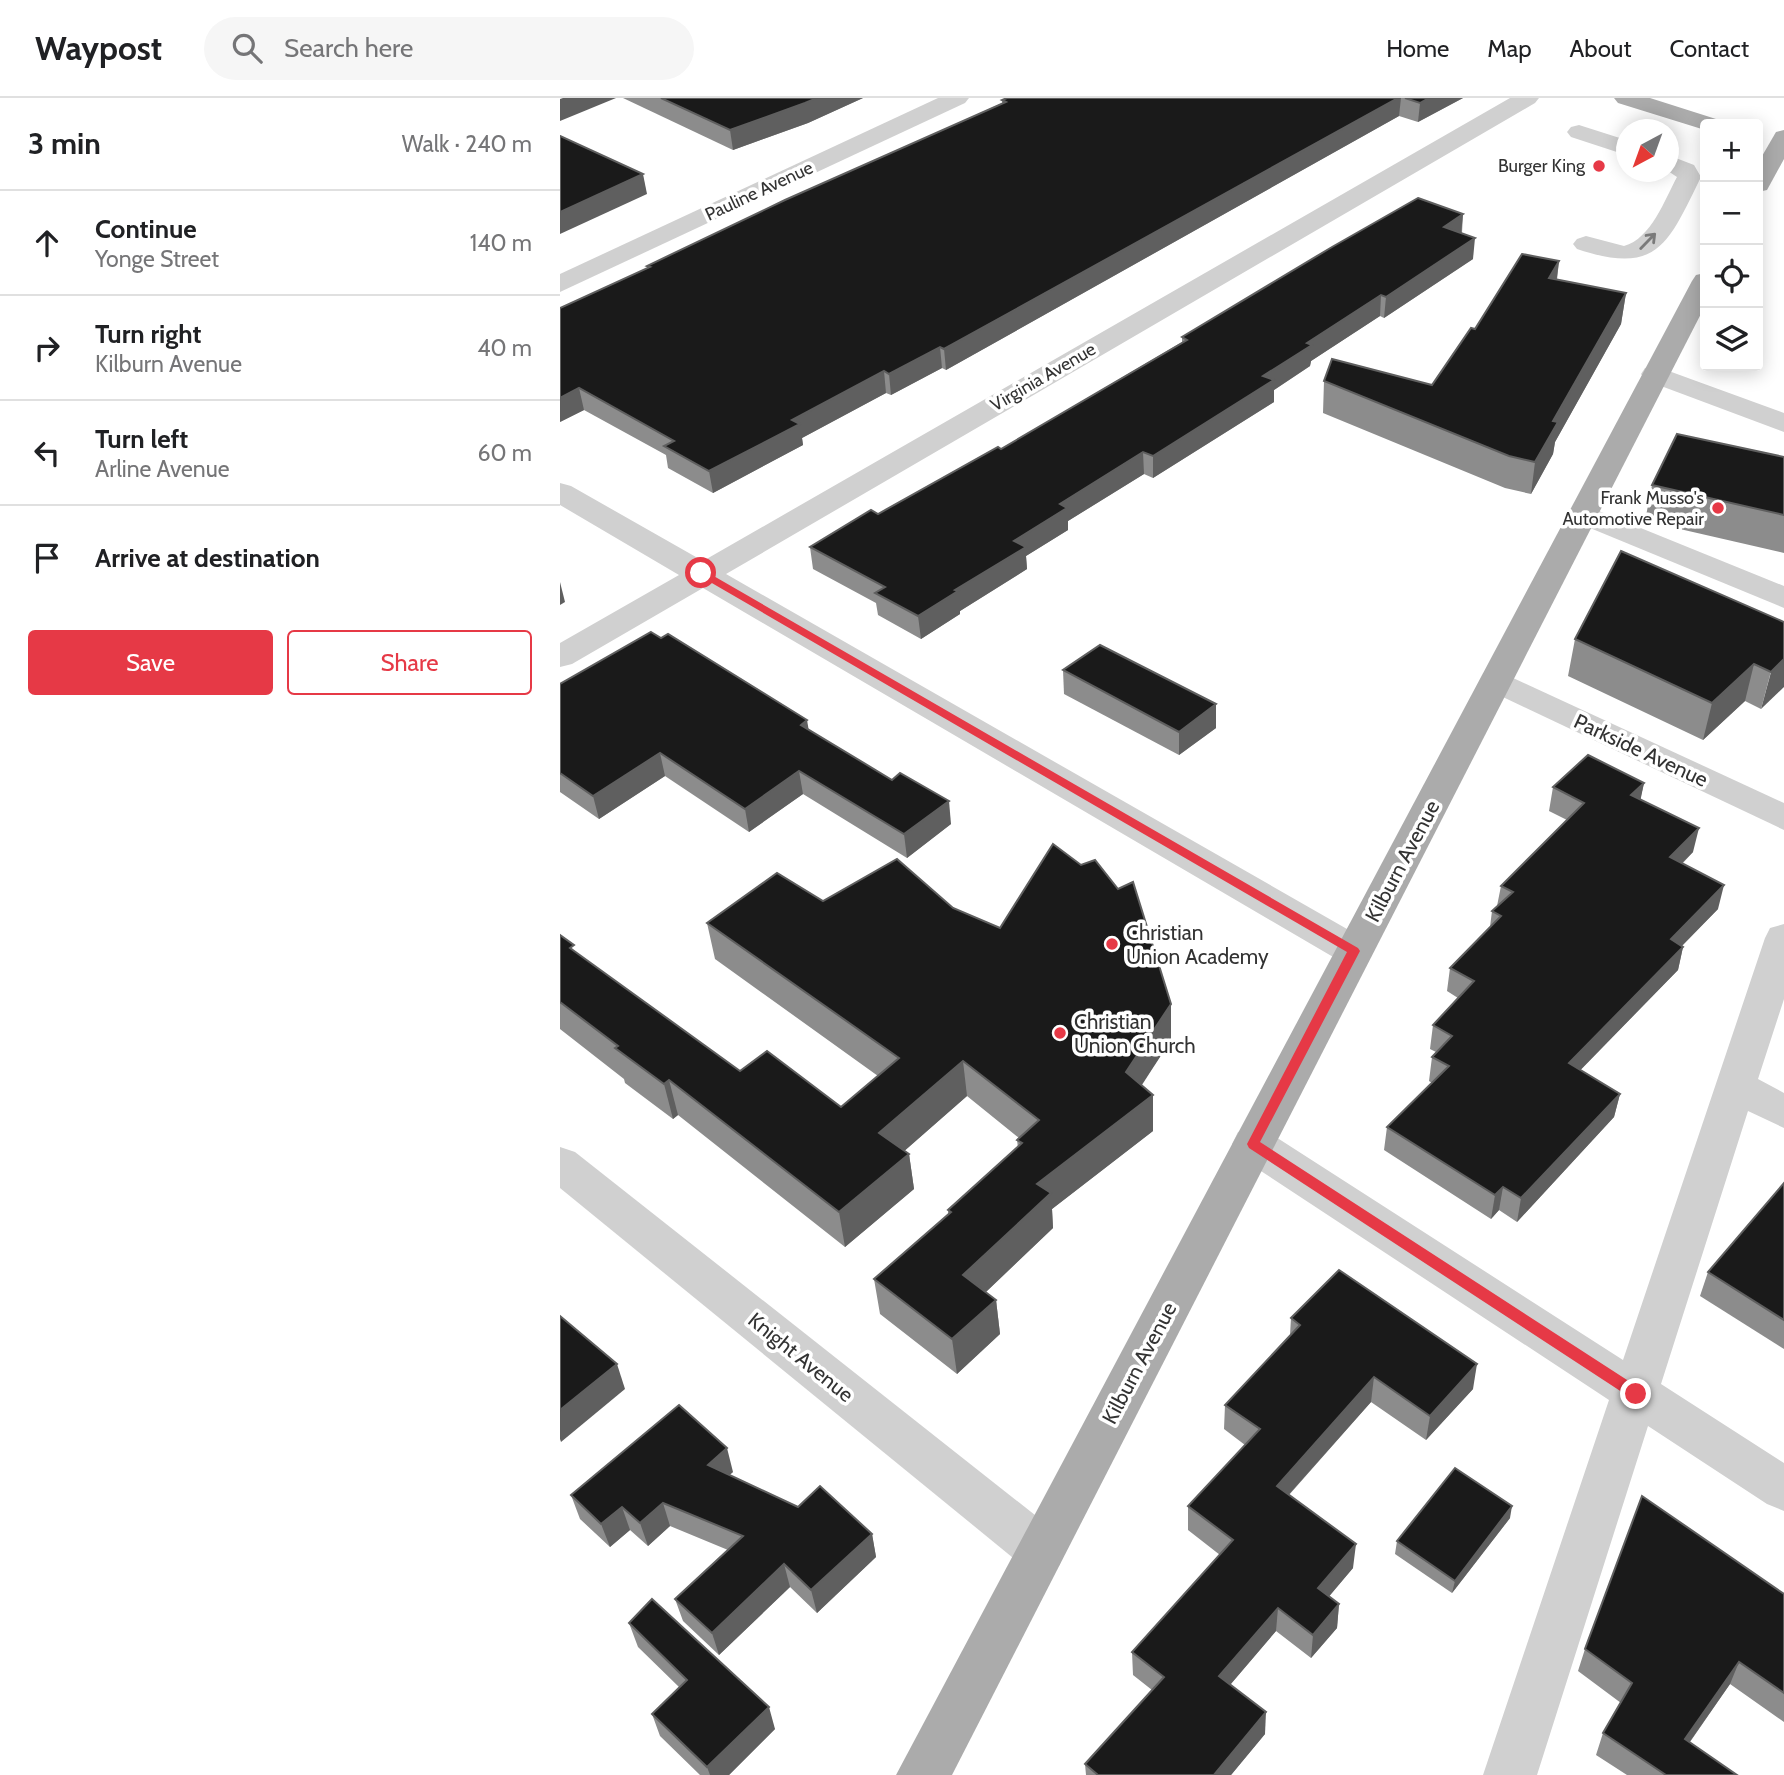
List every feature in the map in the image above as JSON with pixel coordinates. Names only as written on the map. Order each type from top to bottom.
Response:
[{"type":"main road","points":[[1626,98],[1700,121]]},
{"type":"main road","points":[[1759,182],[1776,143]]},
{"type":"main road","name":"Kilburn Avenue","points":[[923,1775],[1354,951],[1498,682],[1700,290]]},
{"type":"street","name":"Pauline Avenue","points":[[560,284],[957,98]]},
{"type":"street","name":"Virginia Avenue","points":[[560,657],[701,573],[1527,98]]},
{"type":"street","points":[[1579,132],[1616,145]]},
{"type":"street","points":[[1586,244],[1624,254],[1638,251],[1651,242],[1689,177],[1685,170],[1679,167]]},
{"type":"street","points":[[1655,374],[1784,423]]},
{"type":"street","points":[[560,492],[1354,951]]},
{"type":"street","points":[[1584,514],[1784,598]]},
{"type":"street","name":"Parkside Avenue","points":[[1498,682],[1784,818]]},
{"type":"street","points":[[1510,1775],[1784,938]]},
{"type":"street","points":[[1737,1086],[1784,1112]]},
{"type":"street","points":[[1253,1144],[1784,1489]]},
{"type":"street","name":"Knight Avenue","points":[[560,1164],[1041,1550]]},
{"type":"building","points":[[661,98],[817,98],[730,130]]},
{"type":"building","points":[[1398,98],[944,349],[940,347],[889,374],[884,371],[792,420],[800,424],[709,471],[664,446],[674,441],[579,388],[560,398],[560,308],[785,200],[1006,102],[1002,100]]},
{"type":"building","points":[[1405,98],[1429,98],[1420,103]]},
{"type":"building","points":[[560,136],[643,174],[560,212]]},
{"type":"building","points":[[1418,198],[1463,214],[1444,227],[1475,238],[1386,297],[1381,295],[1307,343],[1312,345],[1263,376],[1274,380],[1153,456],[1143,452],[1060,504],[1067,508],[1014,541],[1026,547],[918,616],[875,593],[885,587],[810,547],[871,510],[878,514],[998,447],[1001,449],[1187,340],[1182,337]]},
{"type":"building","points":[[1522,254],[1559,261],[1549,278],[1626,293],[1553,421],[1558,422],[1535,462],[1509,456],[1324,381],[1332,359],[1432,385],[1471,328],[1475,329]]},
{"type":"building","points":[[1677,434],[1784,457],[1784,515],[1652,485]]},
{"type":"building","points":[[1621,551],[1784,622],[1784,659],[1771,672],[1754,664],[1712,703],[1575,639]]},
{"type":"building","points":[[651,632],[661,638],[668,634],[807,720],[801,725],[892,780],[900,773],[949,801],[904,834],[799,771],[745,809],[660,753],[593,796],[560,773],[560,684]]},
{"type":"building","points":[[1100,645],[1216,704],[1179,732],[1063,670]]},
{"type":"building","points":[[1588,755],[1644,783],[1631,795],[1699,828],[1670,857],[1724,885],[1671,939],[1683,947],[1569,1063],[1620,1094],[1521,1198],[1503,1187],[1495,1195],[1387,1127],[1449,1066],[1432,1057],[1452,1036],[1433,1025],[1474,981],[1450,968],[1501,916],[1492,911],[1513,892],[1501,886],[1584,803],[1553,787]]},
{"type":"building","points":[[1053,844],[1081,865],[1095,860],[1118,889],[1133,882],[1171,1004],[1126,1072],[1153,1095],[1037,1184],[1051,1193],[963,1275],[996,1300],[952,1339],[874,1279],[951,1212],[948,1210],[1022,1143],[1017,1140],[1039,1120],[963,1061],[879,1133],[909,1154],[839,1212],[669,1080],[664,1084],[615,1048],[618,1046],[560,1002],[560,935],[574,945],[570,948],[740,1071],[767,1051],[841,1107],[899,1058],[707,923],[777,873],[823,901],[897,859],[953,908],[1000,928]]},
{"type":"building","points":[[1784,1183],[1784,1320],[1708,1272]]},
{"type":"building","points":[[1339,1270],[1477,1364],[1430,1416],[1374,1377],[1277,1486],[1356,1544],[1318,1588],[1339,1604],[1313,1635],[1278,1608],[1219,1676],[1266,1712],[1214,1775],[1098,1775],[1085,1764],[1164,1677],[1132,1652],[1233,1540],[1188,1506],[1260,1429],[1225,1405],[1300,1325],[1291,1318]]},
{"type":"building","points":[[560,1316],[617,1364],[560,1410]]},
{"type":"building","points":[[679,1405],[727,1448],[708,1465],[798,1507],[820,1486],[872,1534],[811,1590],[784,1564],[712,1633],[675,1599],[743,1536],[663,1503],[640,1523],[622,1507],[601,1524],[571,1495]]},
{"type":"building","points":[[1455,1468],[1512,1506],[1455,1581],[1397,1541]]},
{"type":"building","points":[[1642,1496],[1784,1594],[1784,1693],[1739,1662],[1685,1739],[1737,1775],[1666,1775],[1603,1733],[1632,1683],[1585,1649]]},
{"type":"building","points":[[652,1599],[769,1707],[707,1767],[652,1714],[687,1680],[629,1623]]},
{"type":"place","name":"Burger King","points":[[1599,166]]},
{"type":"place","name":"Frank Musso's Automotive Repair","points":[[1718,508]]},
{"type":"place","name":"Christian Union Academy","points":[[1112,944]]},
{"type":"place","name":"Christian Union Church","points":[[1060,1033]]},
{"type":"route","points":[[701,573],[1354,951],[1253,1144],[1636,1394]]}]
